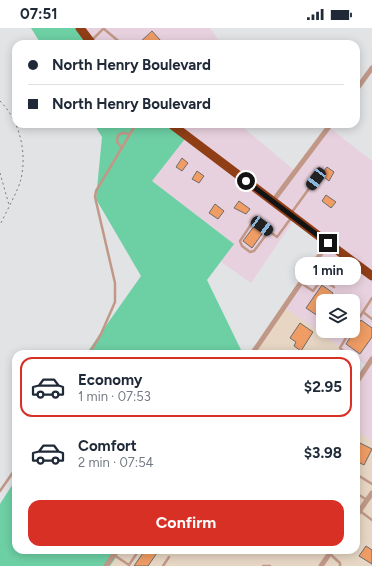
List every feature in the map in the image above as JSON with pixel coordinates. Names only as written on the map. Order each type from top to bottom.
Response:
[{"type":"highway","points":[[80,28],[89,40]]},
{"type":"highway","points":[[176,128],[372,276]]},
{"type":"street","points":[[360,84],[372,68]]},
{"type":"street","points":[[273,201],[328,128]]},
{"type":"street","points":[[255,350],[328,243]]},
{"type":"street","points":[[360,377],[372,359]]},
{"type":"street","points":[[360,511],[372,493]]},
{"type":"street","points":[[321,566],[330,554]]},
{"type":"street","points":[[106,566],[114,555]]},
{"type":"lane","points":[[94,40],[104,29],[117,40]]},
{"type":"lane","points":[[91,350],[101,334],[115,302],[114,283],[95,197],[96,191],[134,128]]},
{"type":"lane","points":[[121,147],[117,142],[118,135],[122,133],[130,134]]},
{"type":"lane","points":[[269,231],[254,251],[250,252],[242,246],[240,240],[255,221],[269,231],[277,237],[316,179]]},
{"type":"lane","points":[[301,282],[313,291],[322,279],[334,287]]},
{"type":"lane","points":[[360,316],[372,298]]},
{"type":"lane","points":[[363,312],[372,319]]},
{"type":"lane","points":[[342,350],[340,348],[346,338]]},
{"type":"lane","points":[[0,491],[12,474]]},
{"type":"lane","points":[[360,476],[372,484]]},
{"type":"lane","points":[[360,495],[367,500]]},
{"type":"lane","points":[[360,511],[372,520]]},
{"type":"lane","points":[[114,555],[130,566],[137,554]]},
{"type":"lane","points":[[333,554],[340,563],[340,566]]},
{"type":"lane","points":[[163,566],[169,558]]},
{"type":"lane","points":[[263,566],[270,566]]},
{"type":"path","points":[[0,101],[9,109],[12,116]]},
{"type":"path","points":[[0,225],[21,180],[24,156],[17,128]]},
{"type":"path","points":[[0,173],[9,205]]},
{"type":"shaded area","points":[[81,28],[210,28],[218,40],[90,40]]},
{"type":"shaded area","points":[[178,128],[244,128],[295,171],[324,128],[330,128],[372,161],[372,441],[360,434],[360,380],[369,367],[360,361],[360,350],[344,350],[327,338],[360,338],[360,294],[316,294],[316,330],[285,308],[327,243],[294,220],[251,283],[221,262],[233,244],[151,181],[188,135]]},
{"type":"shaded area","points":[[285,308],[316,330],[316,338],[327,338],[344,350],[255,350]]},
{"type":"shaded area","points":[[360,434],[372,441],[372,566],[110,566],[118,554],[360,554]]},
{"type":"green space","points":[[31,28],[81,28],[90,40],[38,40]]},
{"type":"green space","points":[[96,128],[178,128],[188,135],[152,181],[234,244],[207,280],[241,350],[89,350],[141,276],[96,199],[102,137]]},
{"type":"green space","points":[[12,485],[12,554],[118,554],[110,566],[0,566],[0,504]]},
{"type":"building","points":[[152,31],[160,40],[142,40]]},
{"type":"building","points":[[182,158],[188,163],[182,171],[176,167]]},
{"type":"building","points":[[319,167],[324,171],[327,167],[334,172],[329,181],[316,171]]},
{"type":"building","points":[[197,171],[204,176],[199,183],[192,179]]},
{"type":"building","points":[[326,195],[336,202],[331,208],[322,201]]},
{"type":"building","points":[[239,201],[250,209],[246,214],[234,208]]},
{"type":"building","points":[[215,204],[224,211],[218,219],[209,213]]},
{"type":"building","points":[[255,225],[264,231],[252,248],[243,241]]},
{"type":"building","points":[[322,285],[333,293],[316,294],[316,315],[306,308]]},
{"type":"building","points":[[361,320],[372,328],[372,337],[360,354],[360,350],[354,350],[346,344],[350,338],[360,338]]},
{"type":"building","points":[[300,323],[313,332],[302,350],[294,346],[296,342],[290,338]]},
{"type":"building","points":[[360,443],[372,449],[364,465],[360,463]]},
{"type":"building","points":[[366,546],[372,550],[372,564],[359,556]]},
{"type":"building","points":[[142,554],[156,554],[148,566],[134,566]]},
{"type":"route","points":[[246,181],[328,243]]}]
